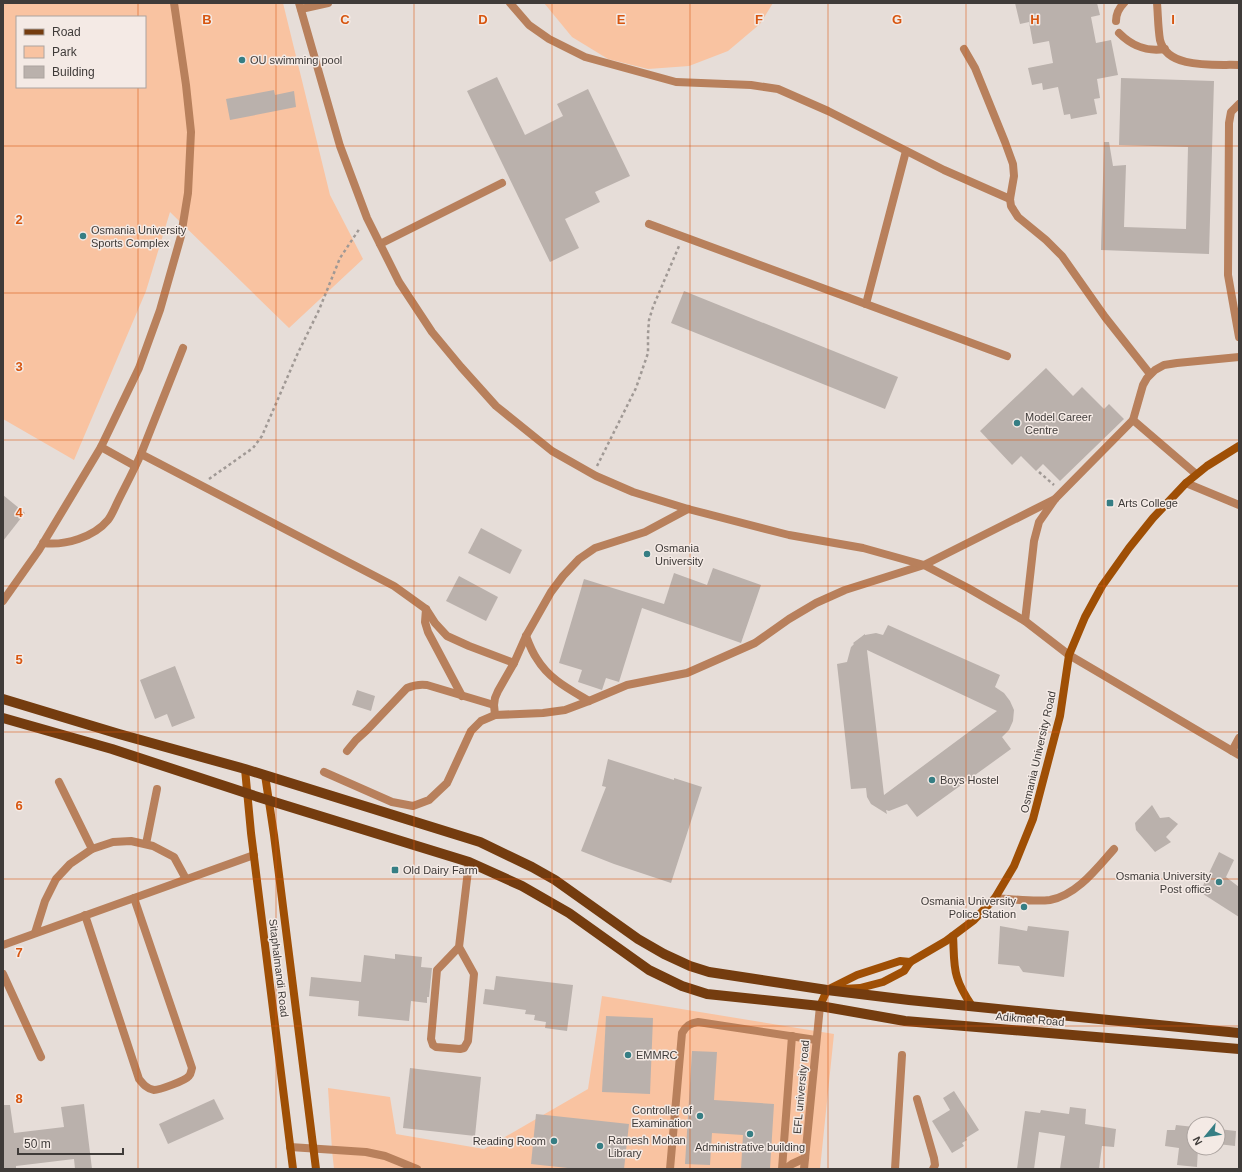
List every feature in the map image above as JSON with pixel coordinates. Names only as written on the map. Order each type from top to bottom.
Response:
[{"type":"main road","name":"Osmania University Road","points":[[827,990],[860,988],[882,982],[904,971],[910,962],[954,936],[974,920],[995,898],[1014,866],[1033,820],[1060,716],[1069,656],[1085,617],[1102,586],[1153,518],[1196,474],[1239,446]]},
{"type":"main road","name":"Adikmet Road","points":[[3,699],[119,734],[245,769],[480,842],[532,867],[549,877],[590,904],[638,939],[664,954],[690,966],[709,972],[827,990],[1239,1033]]},
{"type":"main road","name":"Adikmet Road","points":[[3,718],[112,749],[268,800],[469,862],[522,886],[569,913],[649,970],[682,986],[707,994],[820,1006],[905,1021],[1239,1049]]},
{"type":"main road","name":"Sitaphalmandi Road","points":[[245,769],[246,793],[293,1169]]},
{"type":"main road","name":"Sitaphalmandi Road","points":[[264,776],[274,835],[316,1169]]},
{"type":"main road","points":[[954,936],[954,962],[956,976],[972,1006]]},
{"type":"main road","points":[[820,1006],[827,990],[857,975],[900,961],[910,962]]},
{"type":"street","points":[[3,601],[43,543],[100,447],[139,368],[160,310],[181,236],[188,193],[191,132],[174,3]]},
{"type":"street","points":[[328,3],[300,6],[340,146],[367,218],[399,282],[432,332],[496,406],[552,451],[593,474],[633,492],[688,509],[789,535],[863,548],[924,565],[968,588],[1025,621],[1069,656],[1236,753],[1239,738]]},
{"type":"street","points":[[510,3],[529,25],[549,39],[585,57],[676,82],[751,85],[778,89],[828,111],[944,170],[1010,198]]},
{"type":"street","points":[[1116,21],[1118,10],[1124,3]]},
{"type":"street","points":[[1157,3],[1160,40],[1164,50],[1176,58],[1192,64],[1239,65]]},
{"type":"street","points":[[1119,33],[1129,41],[1144,49],[1155,51],[1164,50]]},
{"type":"street","points":[[964,49],[975,68],[1006,142],[1013,164],[1014,176],[1010,198],[1011,206],[1018,216],[1062,256],[1105,317],[1150,374]]},
{"type":"street","points":[[1239,104],[1231,112],[1229,123],[1228,275],[1239,337]]},
{"type":"street","points":[[866,304],[906,151]]},
{"type":"street","points":[[380,244],[502,183]]},
{"type":"street","points":[[649,224],[1007,356]]},
{"type":"street","points":[[43,543],[51,544],[72,541],[87,536],[97,531],[109,520],[136,466],[183,348]]},
{"type":"street","points":[[1025,621],[1036,530],[1039,522],[1055,499],[1133,420],[1143,385],[1150,374],[1164,365],[1239,357]]},
{"type":"street","points":[[1133,420],[1196,474]]},
{"type":"street","points":[[100,447],[136,466]]},
{"type":"street","points":[[141,454],[394,586],[426,610],[447,636],[514,663]]},
{"type":"street","points":[[1186,483],[1239,505]]},
{"type":"street","points":[[324,772],[392,802],[413,806],[429,800],[447,784],[471,731],[481,721],[496,715],[565,710],[627,685],[688,673],[755,643],[789,619],[816,603],[839,592],[924,565],[1055,499]]},
{"type":"street","points":[[496,715],[494,705],[498,691],[514,663],[526,636],[551,592],[563,576],[579,559],[595,548],[645,532],[688,509]]},
{"type":"street","points":[[426,610],[428,632],[462,696]]},
{"type":"street","points":[[526,636],[537,659],[548,674],[561,685],[589,701]]},
{"type":"street","points":[[348,751],[356,740],[407,688],[418,684],[427,685],[494,705]]},
{"type":"street","points":[[59,782],[92,849]]},
{"type":"street","points":[[146,844],[157,789]]},
{"type":"street","points":[[35,933],[45,901],[56,879],[70,864],[92,849],[113,842],[131,841],[153,846],[174,857],[186,879]]},
{"type":"street","points":[[995,898],[1051,900],[1066,894],[1082,884],[1114,849]]},
{"type":"street","points":[[3,945],[254,855]]},
{"type":"street","points":[[459,947],[437,970],[431,1039],[433,1045],[460,1049],[464,1048],[468,1041],[474,974],[459,947],[469,862]]},
{"type":"street","points":[[85,915],[139,1078],[143,1084],[149,1088],[158,1090],[186,1079],[192,1068],[134,898]]},
{"type":"street","points":[[3,974],[41,1057]]},
{"type":"street","name":"EFL university road","points":[[804,1169],[820,1006]]},
{"type":"street","points":[[670,1169],[682,1033],[688,1025],[692,1022],[698,1022],[816,1040]]},
{"type":"street","points":[[782,1169],[792,1036]]},
{"type":"street","points":[[895,1169],[902,1055]]},
{"type":"street","points":[[917,1099],[934,1158],[935,1165],[933,1169]]},
{"type":"street","points":[[290,1147],[366,1152],[385,1156],[417,1169]]},
{"type":"street","points":[[785,1169],[805,1158]]},
{"type":"path","points":[[201,485],[253,448],[262,436],[296,355],[319,310],[340,258],[367,218]]},
{"type":"path","points":[[593,474],[636,388],[648,353],[649,320],[653,307],[684,237]]},
{"type":"path","points":[[1039,472],[1062,492]]},
{"type":"green space","name":"Osmania University Sports Complex","points":[[3,3],[283,3],[330,195],[363,259],[289,328],[170,212],[146,291],[74,460],[3,419]]},
{"type":"green space","points":[[544,3],[773,3],[760,24],[728,51],[689,66],[648,69],[608,59],[572,37]]},
{"type":"green space","points":[[602,996],[834,1034],[820,1169],[334,1169],[328,1088],[390,1097],[396,1134],[484,1149],[588,1089]]},
{"type":"building","points":[[1015,3],[1097,3],[1100,15],[1091,17],[1096,43],[1111,40],[1118,75],[1097,79],[1100,98],[1094,99],[1097,114],[1071,119],[1070,114],[1064,115],[1058,87],[1043,90],[1042,83],[1032,85],[1028,68],[1053,63],[1049,41],[1033,44],[1029,22],[1020,24]]},
{"type":"building","points":[[497,77],[525,135],[563,116],[557,104],[588,89],[630,176],[595,192],[600,202],[565,219],[579,248],[550,262],[467,91]]},
{"type":"building","points":[[1121,78],[1214,81],[1209,254],[1101,250],[1104,142],[1109,142],[1113,166],[1126,165],[1124,227],[1186,229],[1188,147],[1119,145]]},
{"type":"building","points":[[274,90],[275,95],[294,91],[296,107],[230,120],[226,99]]},
{"type":"building","points":[[684,291],[898,377],[885,409],[671,323]]},
{"type":"building","name":"Model Career Centre","points":[[1046,368],[1073,396],[1082,387],[1104,409],[1109,404],[1124,419],[1060,481],[1043,464],[1036,471],[1021,456],[1012,465],[980,431]]},
{"type":"building","points":[[3,495],[25,513],[3,541]]},
{"type":"building","points":[[481,528],[522,550],[510,574],[468,553]]},
{"type":"building","points":[[713,568],[761,585],[741,643],[642,608],[619,682],[606,678],[602,690],[578,682],[582,670],[559,663],[584,579],[664,604],[674,573],[707,585]]},
{"type":"building","points":[[459,576],[498,597],[486,621],[446,601]]},
{"type":"building","points":[[888,625],[1000,675],[995,687],[1004,693],[1014,710],[1013,721],[1009,730],[1002,737],[1011,749],[917,817],[907,804],[889,811],[886,810],[887,814],[871,804],[867,797],[866,788],[851,789],[837,664],[847,662],[851,647],[854,644],[853,643],[865,634],[876,633],[883,635]],"holes":[[[867,650],[997,711],[884,795]]]},
{"type":"building","points":[[175,666],[195,718],[172,727],[167,714],[155,719],[140,680]]},
{"type":"building","points":[[357,690],[375,696],[371,711],[352,705]]},
{"type":"building","points":[[608,759],[674,780],[674,778],[702,787],[671,883],[581,851],[606,787],[602,786]]},
{"type":"building","points":[[1152,805],[1160,818],[1169,817],[1178,824],[1166,837],[1171,842],[1155,852],[1136,830],[1135,823]]},
{"type":"building","name":"Osmania University Post office","points":[[1219,852],[1234,860],[1226,877],[1239,887],[1239,917],[1200,892]]},
{"type":"building","points":[[1000,926],[1027,931],[1028,926],[1069,931],[1064,977],[1023,972],[1019,966],[998,964]]},
{"type":"building","points":[[395,954],[422,957],[421,967],[432,968],[427,1003],[411,1001],[409,1021],[358,1016],[359,1001],[309,996],[311,977],[361,982],[364,955],[395,959]]},
{"type":"building","points":[[496,976],[573,985],[567,1031],[545,1028],[546,1022],[534,1020],[535,1015],[525,1014],[526,1010],[483,1004],[485,989],[494,990]]},
{"type":"building","name":"EMMRC","points":[[606,1016],[653,1018],[650,1094],[602,1092]]},
{"type":"building","points":[[692,1051],[717,1052],[714,1100],[774,1104],[770,1169],[741,1169],[743,1135],[712,1133],[710,1165],[685,1164]]},
{"type":"building","points":[[410,1068],[481,1077],[475,1136],[403,1128]]},
{"type":"building","points":[[954,1091],[979,1130],[966,1138],[967,1140],[962,1143],[964,1146],[952,1153],[932,1121],[950,1110],[943,1098]]},
{"type":"building","points":[[214,1099],[224,1119],[168,1144],[159,1124]]},
{"type":"building","points":[[84,1104],[92,1169],[75,1169],[74,1159],[16,1166],[16,1169],[3,1169],[3,1105],[10,1105],[14,1133],[64,1127],[61,1107]]},
{"type":"building","points":[[1070,1107],[1086,1109],[1085,1124],[1116,1129],[1114,1147],[1102,1146],[1099,1169],[1060,1169],[1065,1136],[1039,1132],[1034,1169],[1017,1169],[1025,1111],[1040,1113],[1041,1110],[1069,1114]]},
{"type":"building","points":[[536,1114],[629,1124],[624,1169],[577,1169],[531,1164]]},
{"type":"building","points":[[1176,1125],[1186,1126],[1186,1156],[1198,1156],[1197,1167],[1177,1165],[1179,1148],[1165,1146],[1167,1130],[1175,1130]]},
{"type":"building","points":[[1226,1130],[1236,1131],[1235,1146],[1226,1145]]},
{"type":"place","name":"OU swimming pool","points":[[242,60]]},
{"type":"place","name":"Osmania University Sports Complex","points":[[83,236]]},
{"type":"place","name":"Model Career Centre","points":[[1017,423]]},
{"type":"place","name":"Arts College","points":[[1110,503]]},
{"type":"place","name":"Osmania University","points":[[647,554]]},
{"type":"place","name":"Boys Hostel","points":[[932,780]]},
{"type":"place","name":"Old Dairy Farm","points":[[395,870]]},
{"type":"place","name":"Osmania University Post office","points":[[1219,882]]},
{"type":"place","name":"Osmania University Police Station","points":[[1024,907]]},
{"type":"place","name":"EMMRC","points":[[628,1055]]},
{"type":"place","name":"Controller of Examination","points":[[700,1116]]},
{"type":"place","name":"Administrative building","points":[[750,1134]]},
{"type":"place","name":"Reading Room","points":[[554,1141]]},
{"type":"place","name":"Ramesh Mohan Library","points":[[600,1146]]}]
